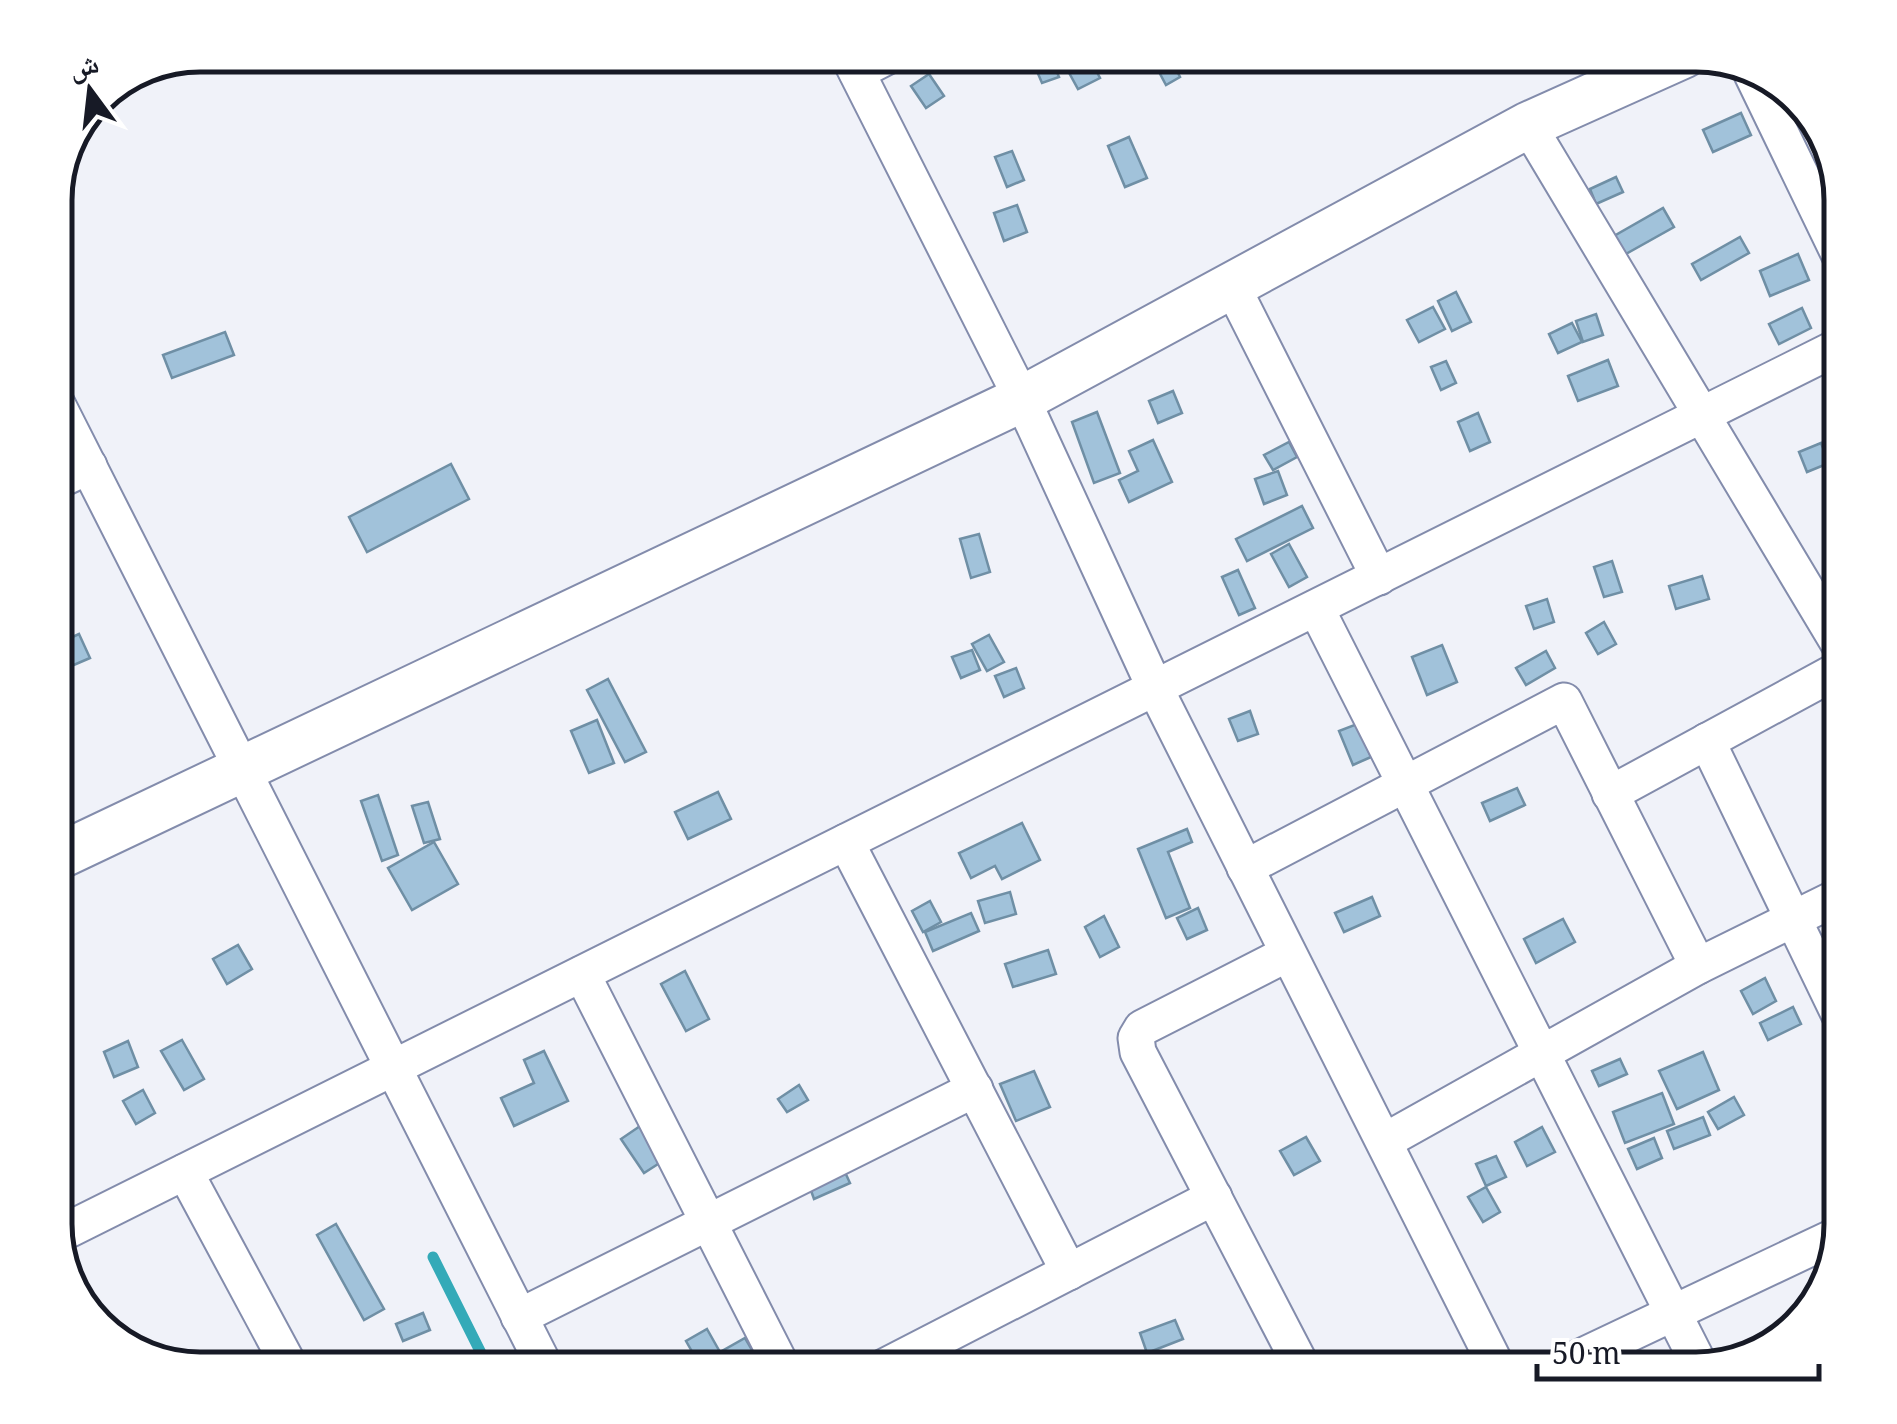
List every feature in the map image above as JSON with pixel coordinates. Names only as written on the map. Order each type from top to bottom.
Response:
[{"type":"street","points":[[858,72],[1022,399],[1155,688],[1490,1352]]},
{"type":"street","points":[[73,849],[241,766],[1022,399],[1528,125],[1646,72]]},
{"type":"street","points":[[1760,90],[1824,223]]},
{"type":"street","points":[[1528,125],[1824,619]]},
{"type":"street","points":[[1233,288],[1378,577]]},
{"type":"street","points":[[73,1228],[1378,577],[1700,412],[1824,353]]},
{"type":"street","points":[[73,435],[537,1352]]},
{"type":"street","points":[[73,474],[89,466]]},
{"type":"street","points":[[1316,608],[1694,1352]]},
{"type":"street","points":[[1610,794],[1824,678]]},
{"type":"street","points":[[1245,868],[1564,701],[1698,966]]},
{"type":"street","points":[[1707,741],[1824,983]]},
{"type":"street","points":[[846,842],[1069,1272]]},
{"type":"street","points":[[1385,1141],[1698,966],[1824,903]]},
{"type":"street","points":[[1287,954],[1142,1028],[1136,1038],[1138,1052],[1294,1352]]},
{"type":"street","points":[[582,974],[775,1352]]},
{"type":"street","points":[[519,1317],[975,1089]]},
{"type":"street","points":[[184,1172],[282,1352]]},
{"type":"street","points":[[913,1352],[1214,1197]]},
{"type":"street","points":[[1592,1352],[1823,1241]]},
{"type":"building","points":[[1037,72],[1057,72],[1059,77],[1042,83]]},
{"type":"building","points":[[1069,72],[1097,72],[1100,78],[1078,89]]},
{"type":"building","points":[[1159,72],[1178,72],[1180,77],[1166,85]]},
{"type":"building","points":[[929,74],[944,96],[926,108],[911,86]]},
{"type":"building","points":[[1741,113],[1751,135],[1713,152],[1703,130]]},
{"type":"building","points":[[1129,137],[1147,178],[1125,187],[1108,146]]},
{"type":"building","points":[[1012,151],[1024,180],[1007,187],[995,157]]},
{"type":"building","points":[[1616,177],[1623,192],[1596,204],[1590,189]]},
{"type":"building","points":[[1017,205],[1027,232],[1004,241],[994,213]]},
{"type":"building","points":[[1663,208],[1674,227],[1624,255],[1614,236]]},
{"type":"building","points":[[1740,237],[1749,253],[1701,280],[1692,264]]},
{"type":"building","points":[[1798,254],[1809,280],[1770,296],[1760,271]]},
{"type":"building","points":[[1456,292],[1471,322],[1452,331],[1438,301]]},
{"type":"building","points":[[1433,307],[1445,329],[1419,342],[1407,320]]},
{"type":"building","points":[[1802,308],[1811,328],[1779,344],[1769,324]]},
{"type":"building","points":[[1596,314],[1603,335],[1583,342],[1576,321]]},
{"type":"building","points":[[1572,323],[1582,342],[1558,353],[1549,334]]},
{"type":"building","points":[[225,332],[234,355],[172,378],[163,355]]},
{"type":"building","points":[[1608,360],[1618,386],[1578,401],[1568,376]]},
{"type":"building","points":[[1446,361],[1456,383],[1441,390],[1431,367]]},
{"type":"building","points":[[1173,391],[1182,413],[1158,423],[1149,401]]},
{"type":"building","points":[[1097,412],[1120,473],[1094,483],[1072,422]]},
{"type":"building","points":[[1478,413],[1490,442],[1470,451],[1458,422]]},
{"type":"building","points":[[1153,440],[1172,482],[1129,502],[1119,480],[1138,471],[1129,451]]},
{"type":"building","points":[[1289,442],[1297,457],[1273,470],[1264,455]]},
{"type":"building","points":[[1821,443],[1824,465],[1807,472],[1799,452]]},
{"type":"building","points":[[451,464],[469,499],[367,552],[349,517]]},
{"type":"building","points":[[1278,471],[1287,495],[1264,504],[1255,479]]},
{"type":"building","points":[[1302,506],[1313,528],[1247,561],[1236,539]]},
{"type":"building","points":[[979,534],[990,572],[971,578],[960,539]]},
{"type":"building","points":[[1289,544],[1307,577],[1289,587],[1271,554]]},
{"type":"building","points":[[1612,561],[1622,592],[1604,597],[1594,567]]},
{"type":"building","points":[[1238,570],[1255,608],[1239,615],[1222,577]]},
{"type":"building","points":[[1702,576],[1709,599],[1676,609],[1669,586]]},
{"type":"building","points":[[1547,599],[1554,622],[1534,629],[1526,606]]},
{"type":"building","points":[[1604,622],[1616,644],[1598,654],[1586,633]]},
{"type":"building","points":[[79,634],[90,658],[73,665],[73,637]]},
{"type":"building","points":[[989,635],[1004,662],[987,671],[972,644]]},
{"type":"building","points":[[1442,645],[1457,682],[1427,695],[1412,657]]},
{"type":"building","points":[[972,650],[980,670],[961,678],[952,657]]},
{"type":"building","points":[[1546,651],[1555,668],[1526,685],[1516,668]]},
{"type":"building","points":[[1016,668],[1024,688],[1004,697],[995,676]]},
{"type":"building","points":[[608,679],[646,752],[625,762],[587,690]]},
{"type":"building","points":[[1250,711],[1258,734],[1238,741],[1229,719]]},
{"type":"building","points":[[597,720],[614,763],[589,773],[571,731]]},
{"type":"building","points":[[1357,724],[1371,757],[1353,765],[1339,731]]},
{"type":"building","points":[[1517,788],[1525,805],[1490,821],[1482,803]]},
{"type":"building","points":[[718,792],[731,819],[688,839],[675,812]]},
{"type":"building","points":[[378,795],[398,855],[382,861],[361,801]]},
{"type":"building","points":[[428,802],[440,839],[424,843],[412,806]]},
{"type":"building","points":[[1022,823],[1040,860],[1002,879],[995,866],[971,878],[959,853]]},
{"type":"building","points":[[1187,829],[1192,842],[1168,852],[1190,908],[1166,918],[1138,849]]},
{"type":"building","points":[[434,842],[458,884],[412,910],[388,868]]},
{"type":"building","points":[[1010,892],[1016,914],[985,923],[978,901]]},
{"type":"building","points":[[1372,897],[1380,916],[1344,932],[1335,913]]},
{"type":"building","points":[[930,901],[941,922],[923,932],[912,911]]},
{"type":"building","points":[[1198,908],[1207,930],[1187,939],[1177,918]]},
{"type":"building","points":[[971,913],[979,931],[933,951],[925,932]]},
{"type":"building","points":[[1104,916],[1119,947],[1100,957],[1085,927]]},
{"type":"building","points":[[1563,919],[1575,942],[1536,963],[1524,939]]},
{"type":"building","points":[[238,945],[252,969],[227,984],[213,959]]},
{"type":"building","points":[[1048,950],[1056,974],[1013,987],[1005,964]]},
{"type":"building","points":[[685,971],[709,1019],[686,1031],[661,984]]},
{"type":"building","points":[[1765,978],[1776,1001],[1753,1014],[1741,991]]},
{"type":"building","points":[[1793,1007],[1801,1024],[1768,1040],[1760,1023]]},
{"type":"building","points":[[182,1040],[204,1079],[184,1090],[161,1051]]},
{"type":"building","points":[[128,1041],[138,1067],[114,1077],[104,1052]]},
{"type":"building","points":[[544,1051],[568,1101],[514,1126],[501,1098],[534,1083],[524,1060]]},
{"type":"building","points":[[1703,1052],[1719,1090],[1677,1109],[1659,1071]]},
{"type":"building","points":[[1620,1059],[1627,1074],[1599,1086],[1592,1071]]},
{"type":"building","points":[[1034,1071],[1050,1107],[1016,1121],[1000,1084]]},
{"type":"building","points":[[799,1085],[808,1100],[787,1112],[778,1099]]},
{"type":"building","points":[[143,1090],[155,1113],[136,1124],[123,1101]]},
{"type":"building","points":[[1662,1093],[1674,1124],[1625,1143],[1613,1112]]},
{"type":"building","points":[[1734,1097],[1744,1115],[1718,1129],[1708,1112]]},
{"type":"building","points":[[1703,1117],[1710,1135],[1674,1149],[1667,1131]]},
{"type":"building","points":[[646,1122],[669,1157],[644,1173],[621,1139]]},
{"type":"building","points":[[1542,1127],[1555,1152],[1527,1166],[1515,1142]]},
{"type":"building","points":[[1306,1137],[1320,1161],[1294,1175],[1280,1151]]},
{"type":"building","points":[[1654,1138],[1662,1158],[1637,1169],[1628,1149]]},
{"type":"building","points":[[1496,1156],[1506,1177],[1486,1186],[1476,1164]]},
{"type":"building","points":[[844,1170],[850,1183],[814,1199],[809,1185]]},
{"type":"building","points":[[1486,1187],[1500,1212],[1483,1222],[1468,1197]]},
{"type":"building","points":[[336,1224],[384,1309],[364,1320],[317,1235]]},
{"type":"building","points":[[423,1313],[430,1330],[403,1341],[396,1324]]},
{"type":"building","points":[[1175,1320],[1183,1339],[1147,1352],[1140,1333]]},
{"type":"building","points":[[707,1329],[720,1352],[692,1352],[686,1341]]},
{"type":"building","points":[[745,1338],[753,1352],[720,1352]]},
{"type":"waterway","points":[[433,1257],[480,1352]]}]
